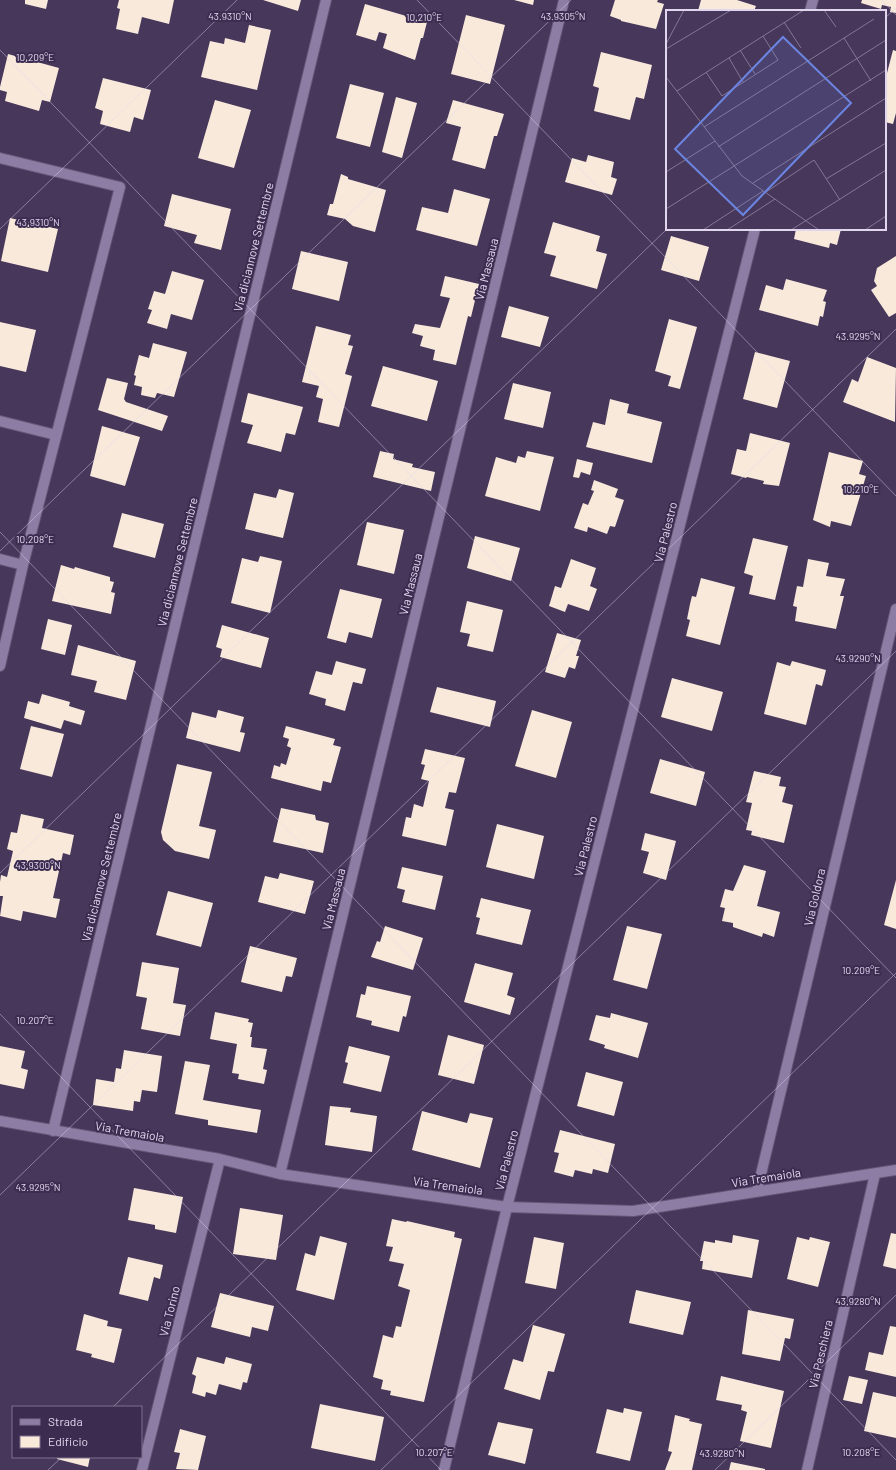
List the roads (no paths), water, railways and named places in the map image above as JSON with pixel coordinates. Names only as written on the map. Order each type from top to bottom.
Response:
[{"type":"street","name":"Via diciannove Settembre","points":[[53,1131],[326,0]]},
{"type":"street","name":"Via Massaua","points":[[280,1174],[564,0]]},
{"type":"street","points":[[810,10],[813,0]]},
{"type":"street","points":[[0,158],[120,187],[23,565],[0,666]]},
{"type":"street","name":"Via Palestro","points":[[444,1470],[507,1207],[755,230]]},
{"type":"street","points":[[0,421],[56,435]]},
{"type":"street","points":[[0,559],[23,565]]},
{"type":"street","name":"Via Goldora","points":[[757,1191],[896,609]]},
{"type":"street","name":"Via Tremaiola","points":[[0,1121],[220,1159],[280,1174],[507,1207],[633,1211],[896,1170]]},
{"type":"street","name":"Via Torino","points":[[142,1470],[220,1159]]},
{"type":"street","name":"Via Peschiera","points":[[807,1470],[875,1174]]}]
